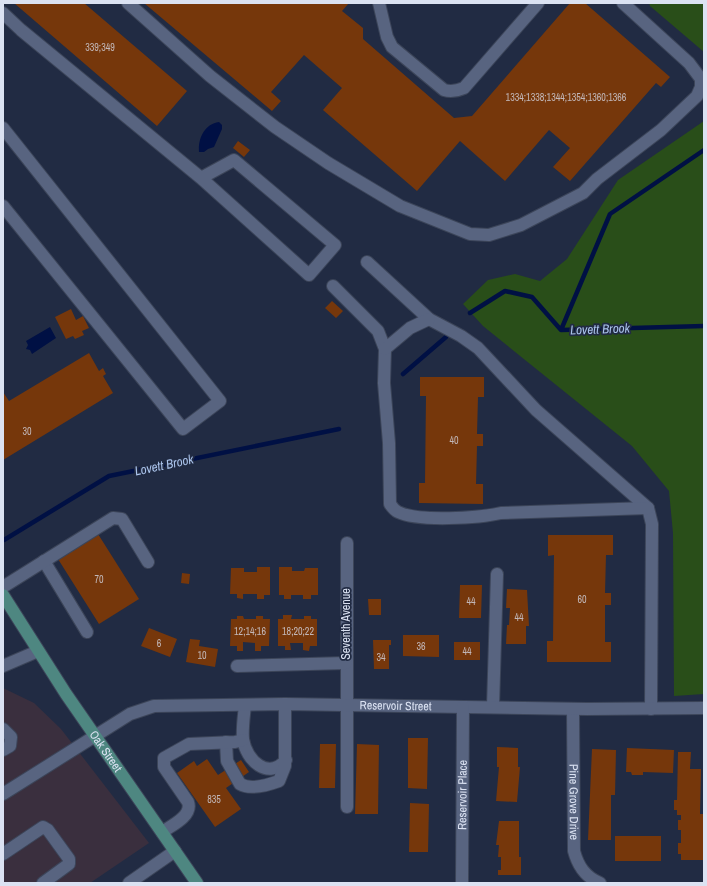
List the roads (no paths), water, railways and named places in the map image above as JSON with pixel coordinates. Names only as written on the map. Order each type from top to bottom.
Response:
[{"type":"main road","name":"Oak Street","points":[[3,596],[95,736],[197,883]]},
{"type":"street","points":[[128,3],[210,76],[275,127],[328,163],[400,206],[458,230],[470,234],[490,236],[521,226],[582,193],[597,179],[661,130],[698,96],[701,87],[698,73],[623,3]]},
{"type":"street","points":[[379,3],[387,37],[392,46],[444,90],[453,92],[464,88],[538,3]]},
{"type":"street","points":[[3,14],[200,178],[308,275],[335,245],[234,160],[200,178]]},
{"type":"street","points":[[3,128],[220,401],[183,429],[3,206]]},
{"type":"street","points":[[367,262],[429,318],[461,336],[478,348],[536,410],[648,508],[652,524],[651,709]]},
{"type":"street","points":[[333,286],[378,331],[385,349],[384,382],[389,443],[390,504],[394,510],[414,517],[485,517],[501,513],[648,508]]},
{"type":"street","points":[[385,349],[410,328],[429,318]]},
{"type":"street","points":[[3,587],[113,518],[122,519],[148,562]]},
{"type":"street","name":"Seventh Avenue","points":[[347,543],[347,807]]},
{"type":"street","points":[[44,561],[87,632]]},
{"type":"street","points":[[494,707],[497,574]]},
{"type":"street","points":[[3,666],[38,651]]},
{"type":"street","points":[[237,666],[346,663]]},
{"type":"street","name":"Reservoir Street","points":[[3,794],[130,714],[147,707],[168,704],[463,706],[573,709],[704,708]]},
{"type":"street","points":[[226,742],[226,757],[229,767],[240,784],[246,786],[265,785],[279,781],[284,772],[286,760],[285,704]]},
{"type":"street","points":[[245,705],[243,740],[249,753],[262,768],[273,768],[286,760]]},
{"type":"street","name":"Reservoir Place","points":[[462,883],[463,706]]},
{"type":"street","name":"Pine Grove Drive","points":[[573,709],[574,851],[581,869],[593,880],[600,883]]},
{"type":"street","points":[[3,729],[11,737],[10,746],[3,750]]},
{"type":"street","points":[[162,832],[187,815],[189,808],[188,802],[164,767],[164,758],[189,744],[243,740]]},
{"type":"street","points":[[3,854],[43,827],[48,830],[69,860],[69,864],[43,883]]},
{"type":"street","points":[[129,883],[175,852]]},
{"type":"waterway","points":[[561,330],[610,214],[704,150]]},
{"type":"waterway","name":"Lovett Brook","points":[[470,313],[505,291],[532,297],[561,330],[704,326]]},
{"type":"waterway","name":"Lovett Brook","points":[[403,374],[446,337]]},
{"type":"waterway","name":"Lovett Brook","points":[[4,540],[109,476],[339,429]]}]
